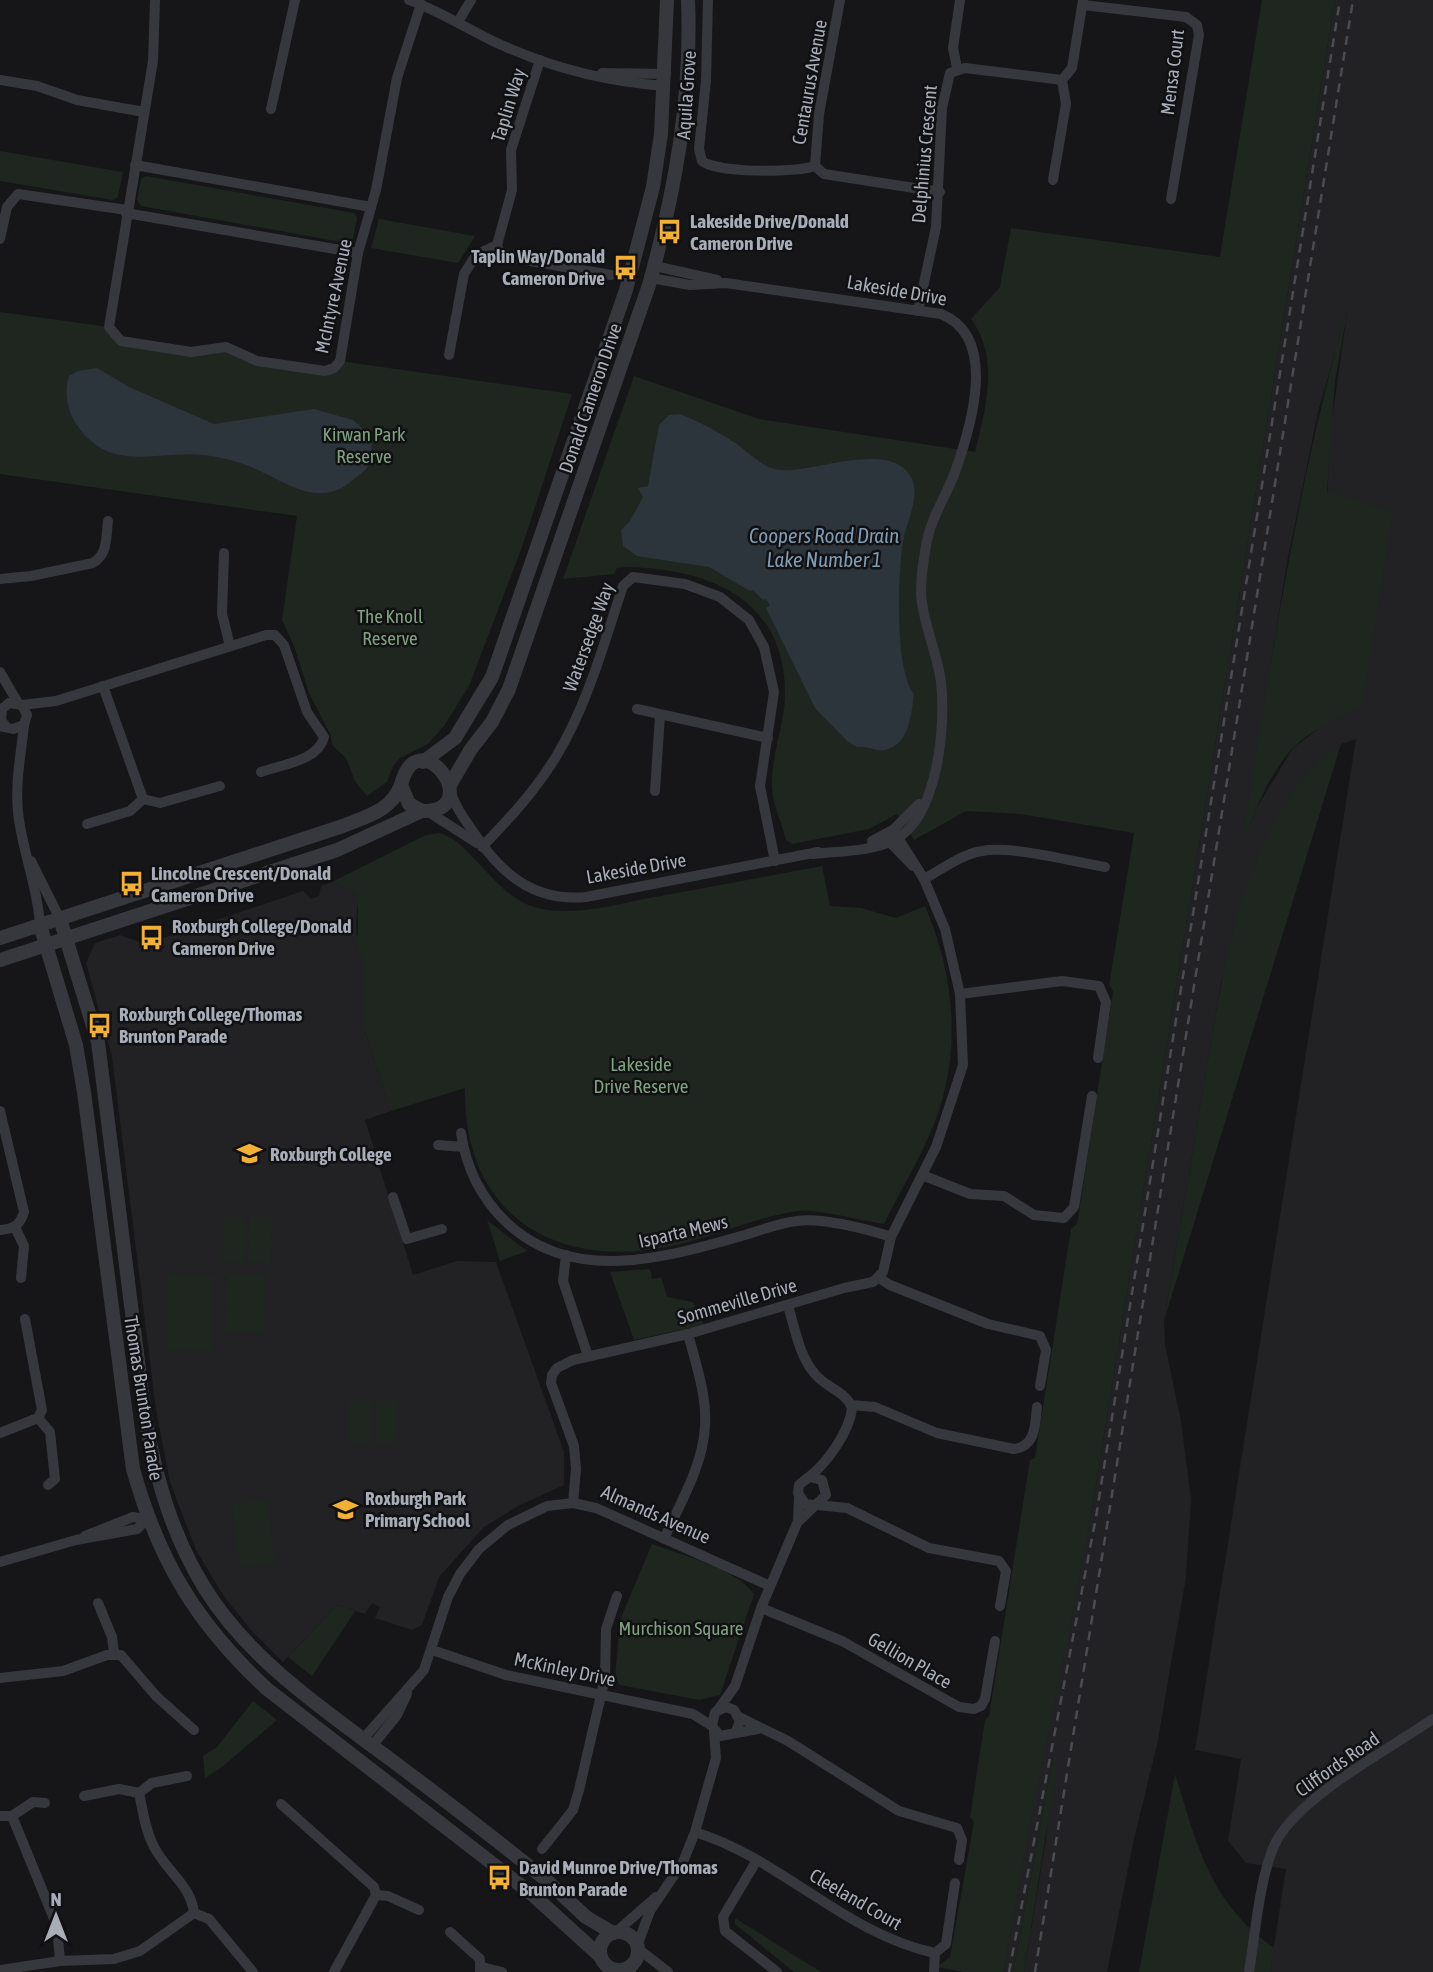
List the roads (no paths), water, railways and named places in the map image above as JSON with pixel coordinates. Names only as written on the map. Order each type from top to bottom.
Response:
[{"type":"street","name":"McIntyre Avenue","points":[[155,0],[156,39],[109,327],[121,341],[191,352],[226,348],[257,361],[326,371],[334,368],[340,361],[358,253],[371,207],[397,78],[421,4]]},
{"type":"street","points":[[271,109],[295,0]]},
{"type":"street","points":[[410,0],[495,42],[540,60],[629,83],[687,81]]},
{"type":"street","points":[[458,22],[471,0]]},
{"type":"street","name":"Donald Cameron Drive","points":[[423,762],[455,738],[492,677],[633,267],[653,187],[665,80],[667,0]]},
{"type":"street","name":"Donald Cameron Drive","points":[[450,788],[465,757],[492,722],[509,689],[653,272],[674,181],[687,81],[688,0]]},
{"type":"street","name":"Aquila Grove","points":[[708,0],[706,80],[699,149],[702,161],[714,167],[795,171],[814,166]]},
{"type":"street","name":"Centaurus Avenue","points":[[840,0],[819,114],[814,166],[824,174],[940,192]]},
{"type":"street","points":[[957,68],[953,48],[960,0]]},
{"type":"street","points":[[1053,180],[1066,104],[1062,80],[1069,75],[1072,68],[1083,2]]},
{"type":"street","name":"Mensa Court","points":[[1083,2],[1186,17],[1197,24],[1199,35],[1171,199]]},
{"type":"street","name":"Taplin Way","points":[[497,245],[512,190],[511,150],[540,60]]},
{"type":"street","name":"Delphinius Crescent","points":[[918,311],[931,259],[940,192],[942,108],[947,80],[957,68],[1062,80]]},
{"type":"street","points":[[0,80],[37,86],[77,100],[144,112]]},
{"type":"street","points":[[135,165],[371,207]]},
{"type":"street","points":[[0,239],[7,207],[18,194],[358,253]]},
{"type":"street","points":[[449,355],[464,274],[476,255],[497,245],[499,251],[513,258],[611,275]]},
{"type":"street","name":"Lakeside Drive","points":[[425,811],[451,823],[482,847],[515,881],[545,895],[562,898],[586,897],[813,854],[891,836],[930,788],[942,735],[943,706],[921,595],[922,568],[933,519],[962,448],[977,367],[973,343],[960,325],[941,314],[726,283],[696,273],[653,272],[633,267]]},
{"type":"street","points":[[0,579],[31,576],[93,563],[101,558],[105,550],[108,521]]},
{"type":"street","points":[[224,553],[222,614],[230,646]]},
{"type":"street","name":"Watersedge Way","points":[[482,847],[520,807],[557,755],[589,685],[623,586],[633,577],[704,589],[736,607],[749,620],[764,647],[773,678],[773,704],[760,786],[775,861]]},
{"type":"street","points":[[1,710],[9,703],[56,702],[230,646],[275,635],[284,645],[307,712],[324,737],[321,747],[314,754],[261,772]]},
{"type":"street","points":[[0,673],[26,711],[19,764],[18,815],[29,859],[40,925]]},
{"type":"street","points":[[0,673],[1,720],[17,745],[19,764]]},
{"type":"street","points":[[103,686],[143,799]]},
{"type":"street","points":[[5,727],[24,724],[56,702]]},
{"type":"street","points":[[637,709],[768,738]]},
{"type":"street","points":[[655,791],[660,715]]},
{"type":"street","points":[[0,938],[343,827],[386,808],[396,798],[408,769],[423,762],[431,762],[444,771],[450,788],[442,804],[348,846],[0,960]]},
{"type":"street","points":[[401,785],[409,804],[425,811]]},
{"type":"street","points":[[143,799],[160,803],[220,786]]},
{"type":"street","name":"Lakeside Drive","points":[[450,788],[461,815],[482,847]]},
{"type":"street","points":[[87,824],[130,811],[143,799]]},
{"type":"street","points":[[891,836],[924,879],[945,929],[960,994],[962,1045],[951,1104],[922,1175],[891,1237],[879,1278],[890,1285],[988,1324],[1040,1336],[1046,1350],[1041,1386]]},
{"type":"street","points":[[924,879],[963,857],[983,850],[1002,850],[1105,867]]},
{"type":"street","points":[[29,859],[60,919]]},
{"type":"street","name":"Thomas Brunton Parade","points":[[60,919],[98,1042],[145,1417],[154,1468],[167,1513],[182,1548],[205,1589],[239,1633],[280,1674],[545,1879],[586,1917],[615,1932]]},
{"type":"street","name":"Thomas Brunton Parade","points":[[40,925],[76,1045],[82,1080],[124,1409],[142,1501],[139,1522],[154,1534],[193,1609],[229,1654],[267,1689],[533,1895],[601,1958]]},
{"type":"street","points":[[960,994],[1062,981],[1099,986],[1106,1002],[1098,1058]]},
{"type":"street","points":[[922,1175],[970,1194],[1004,1196],[1034,1214],[1064,1219],[1074,1207],[1092,1096]]},
{"type":"street","points":[[0,1111],[22,1202],[21,1221],[15,1227],[0,1230]]},
{"type":"street","name":"Isparta Mews","points":[[461,1133],[463,1147],[477,1185],[498,1215],[525,1237],[566,1255],[600,1261],[648,1259],[803,1220],[891,1237]]},
{"type":"street","points":[[438,1145],[463,1147]]},
{"type":"street","points":[[393,1197],[407,1239],[442,1229]]},
{"type":"street","points":[[15,1227],[24,1246],[21,1278]]},
{"type":"street","points":[[566,1255],[563,1281],[588,1356]]},
{"type":"street","name":"Sommeville Drive","points":[[573,1503],[576,1469],[574,1446],[551,1378],[554,1371],[564,1363],[688,1334],[869,1284],[879,1278]]},
{"type":"street","points":[[788,1306],[811,1369],[851,1405],[874,1407],[937,1433],[1014,1449],[1027,1446],[1030,1441],[1037,1407]]},
{"type":"street","points":[[0,1433],[38,1418],[43,1410],[25,1319]]},
{"type":"street","points":[[664,1539],[694,1473],[705,1426],[704,1400],[688,1334]]},
{"type":"street","points":[[716,1758],[713,1728],[717,1711],[735,1686],[761,1608],[798,1521],[799,1485],[827,1459],[849,1421],[851,1405]]},
{"type":"street","points":[[38,1418],[50,1432],[55,1479],[48,1485]]},
{"type":"street","points":[[798,1521],[826,1495],[827,1459]]},
{"type":"street","points":[[809,1477],[818,1478],[831,1496],[847,1508],[929,1548],[999,1561],[1006,1571],[1000,1606]]},
{"type":"street","points":[[799,1498],[805,1504],[847,1508]]},
{"type":"street","name":"Almands Avenue","points":[[355,1758],[368,1742],[387,1708],[424,1670],[454,1584],[479,1549],[517,1520],[547,1506],[573,1503],[596,1508],[770,1586]]},
{"type":"street","points":[[0,1562],[167,1513]]},
{"type":"street","points":[[542,1849],[573,1810],[602,1695],[606,1629],[617,1596]]},
{"type":"street","points":[[98,1603],[112,1637],[114,1653]]},
{"type":"street","name":"Gellion Place","points":[[761,1608],[842,1641],[947,1702],[967,1709],[981,1706],[985,1699],[995,1641]]},
{"type":"street","name":"McKinley Drive","points":[[432,1650],[506,1675],[693,1714],[717,1711]]},
{"type":"street","points":[[0,1678],[63,1671],[114,1653],[126,1659],[156,1696],[194,1730]]},
{"type":"street","points":[[601,1958],[606,1965],[622,1971],[632,1964],[650,1911],[683,1862],[695,1832],[716,1758],[734,1733],[738,1715],[735,1686]]},
{"type":"street","points":[[717,1711],[726,1707],[758,1728],[788,1741],[899,1811],[957,1828],[962,1835],[959,1860]]},
{"type":"street","name":"McKinley Drive","points":[[693,1714],[713,1728]]},
{"type":"street","name":"Cliffords Road","points":[[1249,1972],[1268,1864],[1275,1842],[1289,1822],[1314,1799],[1433,1719]]},
{"type":"street","points":[[713,1728],[720,1736],[758,1728]]},
{"type":"street","points":[[84,1796],[119,1789],[139,1793],[152,1783],[187,1776]]},
{"type":"street","points":[[139,1793],[147,1832],[164,1863],[188,1891],[194,1913]]},
{"type":"street","points":[[0,1816],[12,1816],[33,1802],[45,1803]]},
{"type":"street","points":[[281,1804],[369,1881],[376,1895]]},
{"type":"street","points":[[12,1816],[57,1926],[60,1961]]},
{"type":"street","name":"Cleeland Court","points":[[695,1832],[723,1842],[757,1860],[884,1938],[935,1953]]},
{"type":"street","points":[[757,1860],[723,1917],[722,1925],[725,1931],[777,1972]]},
{"type":"street","points":[[934,1972],[935,1953],[945,1946],[955,1883]]},
{"type":"street","points":[[593,1972],[601,1958],[603,1940],[664,1890]]},
{"type":"street","points":[[376,1895],[398,1899],[419,1910]]},
{"type":"street","points":[[334,1972],[376,1895]]},
{"type":"street","points":[[0,1969],[60,1961],[114,1959],[140,1951],[194,1913]]},
{"type":"street","points":[[194,1913],[209,1919],[253,1972]]},
{"type":"street","points":[[450,1932],[476,1953],[481,1969],[502,1972]]},
{"type":"street","points":[[615,1932],[631,1937],[637,1947],[668,1972]]},
{"type":"water","points":[[97,368],[129,387],[214,424],[314,409],[353,420],[372,437],[368,466],[343,487],[320,493],[308,492],[237,462],[217,457],[192,454],[137,457],[104,450],[89,439],[75,422],[67,400],[69,376],[78,371]]},
{"type":"water","name":"Coopers Road Drain Lake Number 1","points":[[680,414],[720,433],[761,463],[774,469],[795,470],[871,459],[888,461],[902,467],[912,479],[912,510],[901,557],[899,621],[903,664],[914,694],[908,728],[900,742],[893,747],[881,750],[857,747],[847,741],[815,708],[766,608],[770,605],[766,599],[763,600],[753,590],[750,591],[709,567],[637,556],[623,546],[621,530],[630,521],[643,497],[638,488],[648,486],[659,425],[669,415]]},
{"type":"railway","points":[[1009,1972],[1096,1517],[1340,0]]},
{"type":"railway","points":[[1035,1972],[1353,0]]},
{"type":"place","name":"Lakeside Drive/Donald Cameron Drive","points":[[670,232]]},
{"type":"place","name":"Taplin Way/Donald Cameron Drive","points":[[625,267]]},
{"type":"place","name":"Lincolne Crescent/Donald Cameron Drive","points":[[131,884]]},
{"type":"place","name":"Roxburgh College/Donald Cameron Drive","points":[[152,937]]},
{"type":"place","name":"Roxburgh College/Thomas Brunton Parade","points":[[99,1025]]},
{"type":"place","name":"Roxburgh College","points":[[250,1154]]},
{"type":"place","name":"Roxburgh Park Primary School","points":[[345,1509]]},
{"type":"place","name":"David Munroe Drive/Thomas Brunton Parade","points":[[499,1878]]},
{"type":"park label","name":"Kirwan Park Reserve","points":[[364,445]]},
{"type":"park label","name":"The Knoll Reserve","points":[[390,627]]},
{"type":"park label","name":"Lakeside Drive Reserve","points":[[641,1075]]},
{"type":"park label","name":"Murchison Square","points":[[681,1628]]}]
